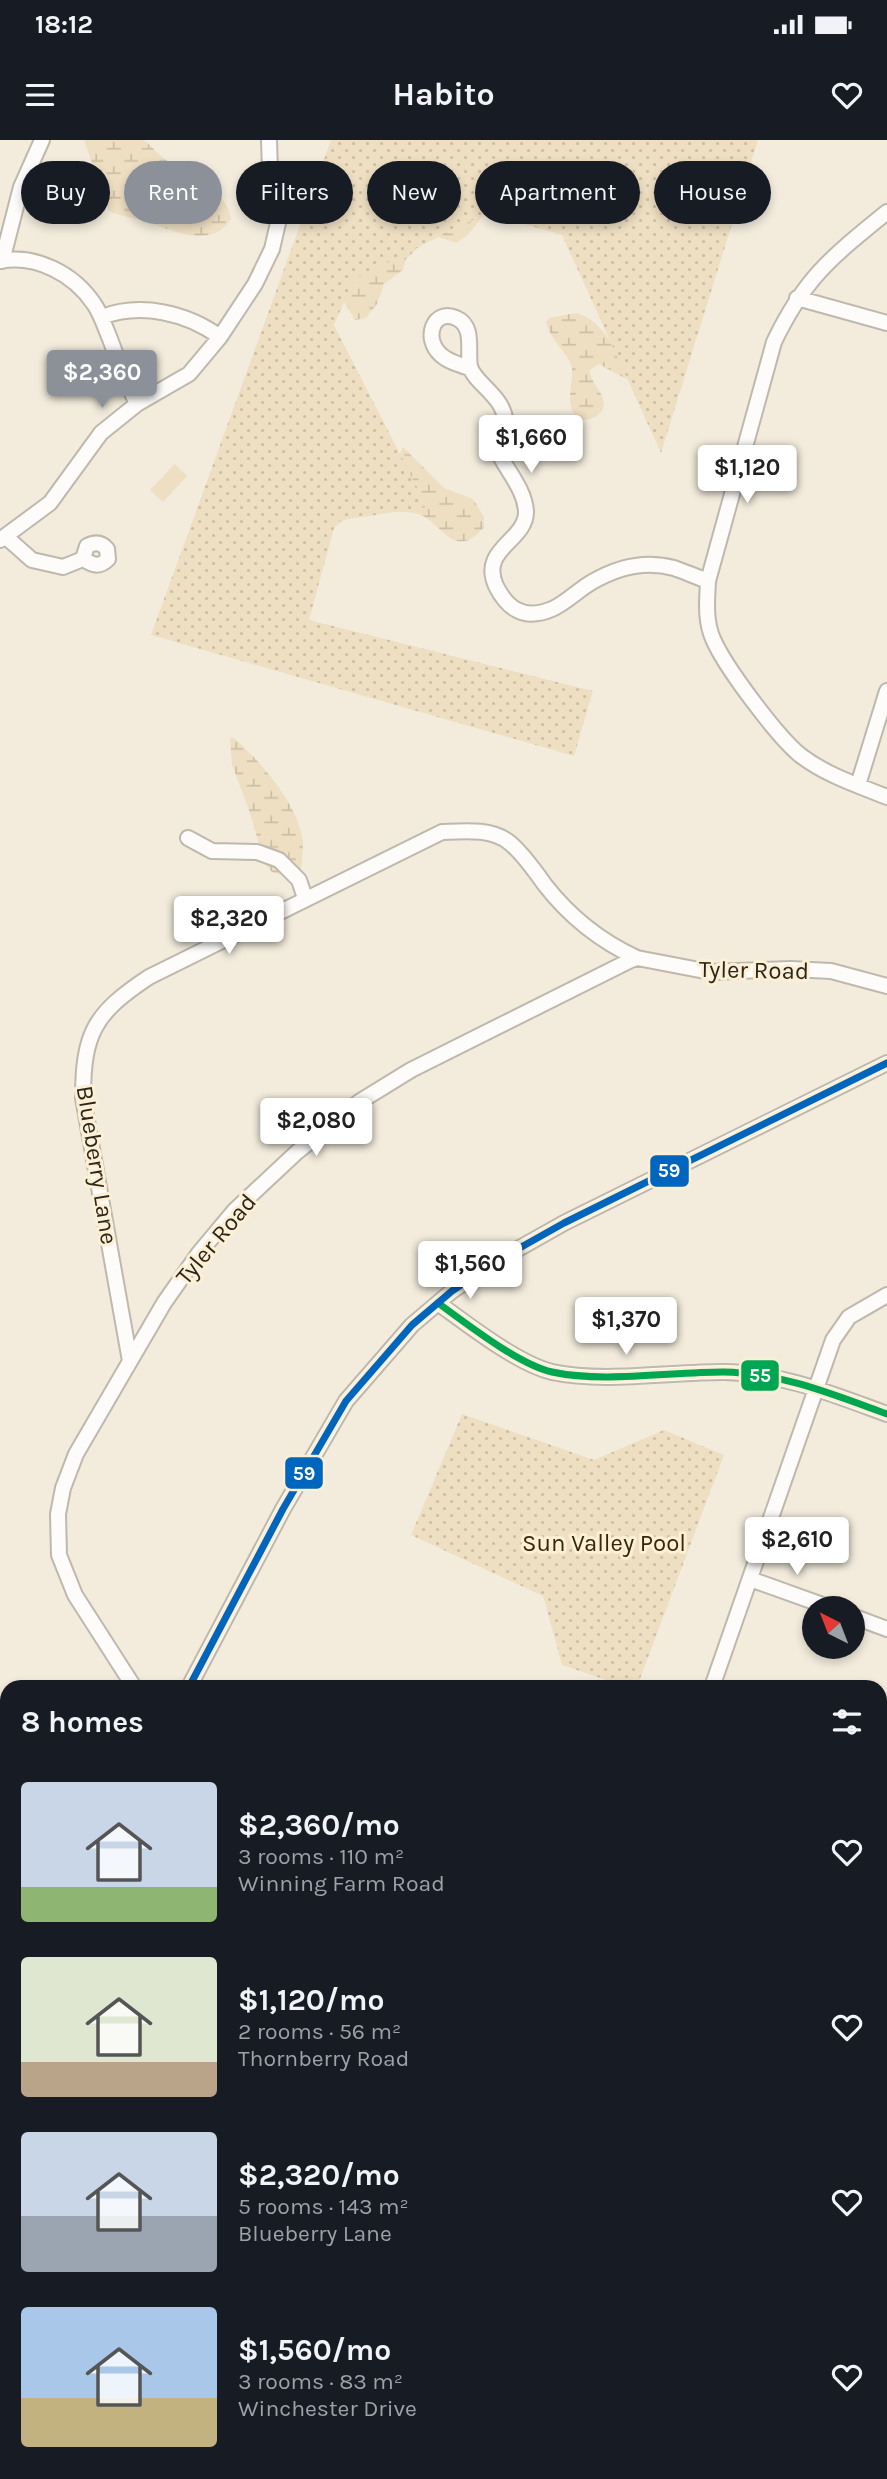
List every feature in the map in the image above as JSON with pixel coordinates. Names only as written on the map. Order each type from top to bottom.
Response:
[{"type":"street","points":[[42,140],[21,187],[1,261],[12,259],[43,263],[83,290],[102,317],[137,404]]},
{"type":"street","points":[[83,559],[62,567],[32,560],[3,538],[50,503],[101,433],[137,404],[189,374],[220,337],[255,284],[272,249],[278,223],[270,171],[269,140]]},
{"type":"street","points":[[887,212],[829,260],[797,298],[774,342],[708,581],[706,610],[712,638],[734,676],[783,738],[799,754],[818,766],[887,797]]},
{"type":"street","points":[[797,298],[887,323]]},
{"type":"street","points":[[102,317],[125,312],[173,314],[205,327],[220,337]]},
{"type":"street","points":[[470,368],[502,407],[505,421],[497,450],[524,501],[526,516],[518,533],[502,547],[494,562],[493,579],[501,596],[512,607],[524,614],[540,614],[555,608],[615,570],[633,566],[656,565],[674,568],[708,581]]},
{"type":"street","points":[[858,785],[887,691]]},
{"type":"street","name":"Blueberry Lane","points":[[130,1361],[83,1098],[83,1068],[90,1034],[106,1011],[122,995],[149,976],[442,832],[468,830],[509,842],[584,927],[614,947],[637,958]]},
{"type":"street","points":[[188,838],[212,851],[257,852],[278,860],[299,880],[305,898]]},
{"type":"street","name":"Tyler Road","points":[[130,1680],[75,1595],[59,1555],[58,1514],[63,1488],[76,1454],[164,1303],[235,1210],[297,1152],[337,1119],[411,1070],[599,974],[637,958],[710,972],[831,971],[887,986]]},
{"type":"street","points":[[192,1680],[283,1509],[346,1401],[412,1325],[493,1263],[564,1223],[887,1063]]},
{"type":"street","points":[[714,1680],[833,1340],[856,1312],[887,1295]]},
{"type":"street","points":[[438,1303],[503,1347],[534,1365],[552,1371],[596,1376],[722,1372],[758,1374],[792,1380],[887,1414]]},
{"type":"street","points":[[750,1579],[802,1598]]},
{"type":"street","points":[[865,1621],[887,1629]]},
{"type":"green space","points":[[84,140],[144,140],[168,161],[124,161],[124,216],[110,211],[110,161],[91,161]]},
{"type":"green space","points":[[331,140],[758,140],[751,161],[654,161],[654,224],[732,224],[661,453],[562,235],[524,224],[640,224],[640,161],[475,161],[475,219],[354,279],[334,325],[427,507],[336,521],[309,620],[593,691],[574,756],[151,635],[300,224],[353,224],[353,161],[323,161]]},
{"type":"green space","points":[[222,199],[229,209],[231,219],[222,229],[212,234],[201,236],[176,232],[153,224],[222,224]]},
{"type":"green space","points":[[475,212],[476,224],[456,243],[433,235],[406,259],[403,270],[384,284],[377,304],[366,318],[355,320],[344,302],[352,267],[448,224],[461,224],[461,218]]},
{"type":"green space","points":[[576,313],[586,317],[602,330],[631,378],[624,378],[599,364],[590,370],[604,404],[598,415],[584,420],[576,416],[571,406],[571,364],[546,322],[549,318]]},
{"type":"green space","points":[[403,447],[444,488],[473,499],[484,517],[484,527],[474,537],[457,541],[421,515],[404,512],[371,513],[351,517],[331,530],[288,488],[397,461]]},
{"type":"green space","points":[[175,464],[187,476],[163,502],[150,490]]},
{"type":"green space","points":[[230,737],[267,772],[295,814],[303,843],[301,870],[288,877],[272,872],[265,864],[232,765]]},
{"type":"green space","name":"Sun Valley Pool","points":[[462,1414],[594,1460],[664,1430],[724,1455],[640,1680],[606,1680],[562,1665],[543,1596],[411,1535]]},
{"type":"transit line","name":"59","points":[[193,1680],[283,1509],[346,1401],[412,1325],[452,1291],[493,1263],[564,1223],[887,1063]]},
{"type":"transit line","name":"55","points":[[438,1303],[509,1352],[552,1372],[593,1377],[703,1372],[745,1373],[786,1380],[887,1414]]}]
